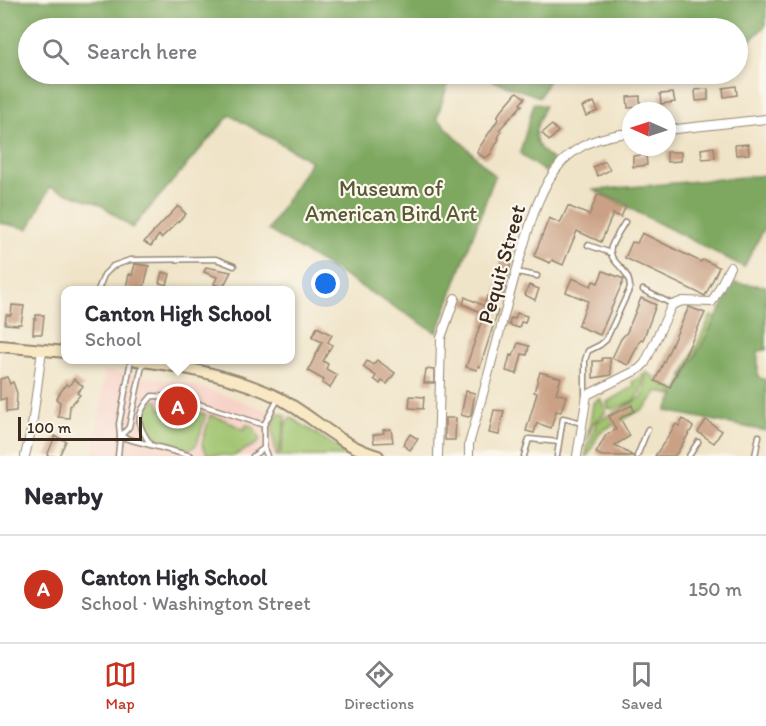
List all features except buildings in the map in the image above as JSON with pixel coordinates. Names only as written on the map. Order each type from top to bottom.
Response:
[{"type":"main road","points":[[0,346],[61,352]]},
{"type":"main road","points":[[165,364],[201,372],[250,387],[279,399],[348,444],[378,456]]},
{"type":"street","points":[[676,129],[766,119]]},
{"type":"street","name":"Pequit Street","points":[[469,456],[470,444],[516,272],[537,204],[547,182],[563,161],[580,147],[598,139],[622,135]]},
{"type":"street","points":[[577,456],[585,399],[589,394],[639,369],[645,363],[672,305],[683,301],[712,302],[730,267]]},
{"type":"street","points":[[438,456],[441,338],[455,298]]},
{"type":"street","points":[[25,456],[32,426],[42,350]]},
{"type":"lane","points":[[585,399],[584,372],[588,351],[591,347],[600,345],[606,340],[630,288],[630,280],[626,271],[613,259],[611,253],[625,222]]},
{"type":"lane","points":[[588,245],[611,253]]},
{"type":"lane","points":[[100,286],[104,275],[113,266],[130,260],[216,259],[234,266]]},
{"type":"lane","points":[[516,272],[537,276]]},
{"type":"lane","points":[[643,290],[672,305]]},
{"type":"lane","points":[[118,456],[119,424],[130,364]]},
{"type":"lane","points":[[120,436],[129,427],[139,364]]},
{"type":"lane","points":[[151,445],[139,426],[139,416],[143,405],[152,396],[177,397],[264,425]]},
{"type":"lane","points":[[267,456],[264,448],[264,425],[279,399]]},
{"type":"lane","points":[[557,456],[563,418],[582,423]]},
{"type":"lane","points":[[637,456],[648,429]]},
{"type":"lane","points":[[120,436],[191,456]]},
{"type":"lane","points":[[755,456],[759,436]]},
{"type":"lane","points":[[524,456],[529,439],[559,442]]},
{"type":"lane","points":[[689,456],[698,442]]},
{"type":"lane","points":[[253,456],[264,448]]},
{"type":"shaded area","points":[[105,371],[186,383],[231,397],[282,416],[353,456],[93,456]]},
{"type":"green space","name":"Museum of American Bird Art","points":[[0,0],[766,0],[766,25],[748,43],[748,18],[18,18],[18,84],[448,84],[437,118],[495,176],[437,333],[268,230],[311,161],[230,115],[132,228],[100,204],[50,187],[29,229],[0,223]]},
{"type":"green space","points":[[503,84],[547,84],[540,97]]},
{"type":"green space","points":[[534,103],[545,106],[535,136],[540,148],[553,160],[545,172],[520,153]]},
{"type":"green space","points":[[766,175],[766,225],[744,267],[594,190]]},
{"type":"green space","points":[[735,283],[766,286],[766,350],[758,351],[758,377],[766,380],[766,431],[666,411]]},
{"type":"green space","points":[[711,316],[716,318],[682,381],[683,374]]},
{"type":"green space","points":[[646,372],[656,378],[656,381],[674,389],[672,392],[675,393],[674,396],[658,391],[645,408],[600,432],[586,456],[587,445],[591,441],[596,422],[641,398],[644,393]]},
{"type":"green space","points":[[644,374],[637,398],[613,409],[608,408],[607,402],[634,386],[632,382]]},
{"type":"green space","points":[[600,398],[606,410],[592,424],[587,442],[593,403]]},
{"type":"green space","points":[[155,400],[158,401],[160,409],[177,409],[206,414],[197,444],[190,450],[162,440],[154,435],[143,421],[145,410]]},
{"type":"green space","points":[[279,413],[286,415],[278,456],[276,456],[273,424]]},
{"type":"green space","points":[[210,415],[244,430],[246,425],[249,425],[254,428],[260,439],[258,443],[234,456],[207,454],[202,444]]},
{"type":"green space","points":[[290,417],[351,456],[280,456],[286,423]]},
{"type":"place","name":"Canton High School","points":[[178,406]]}]
